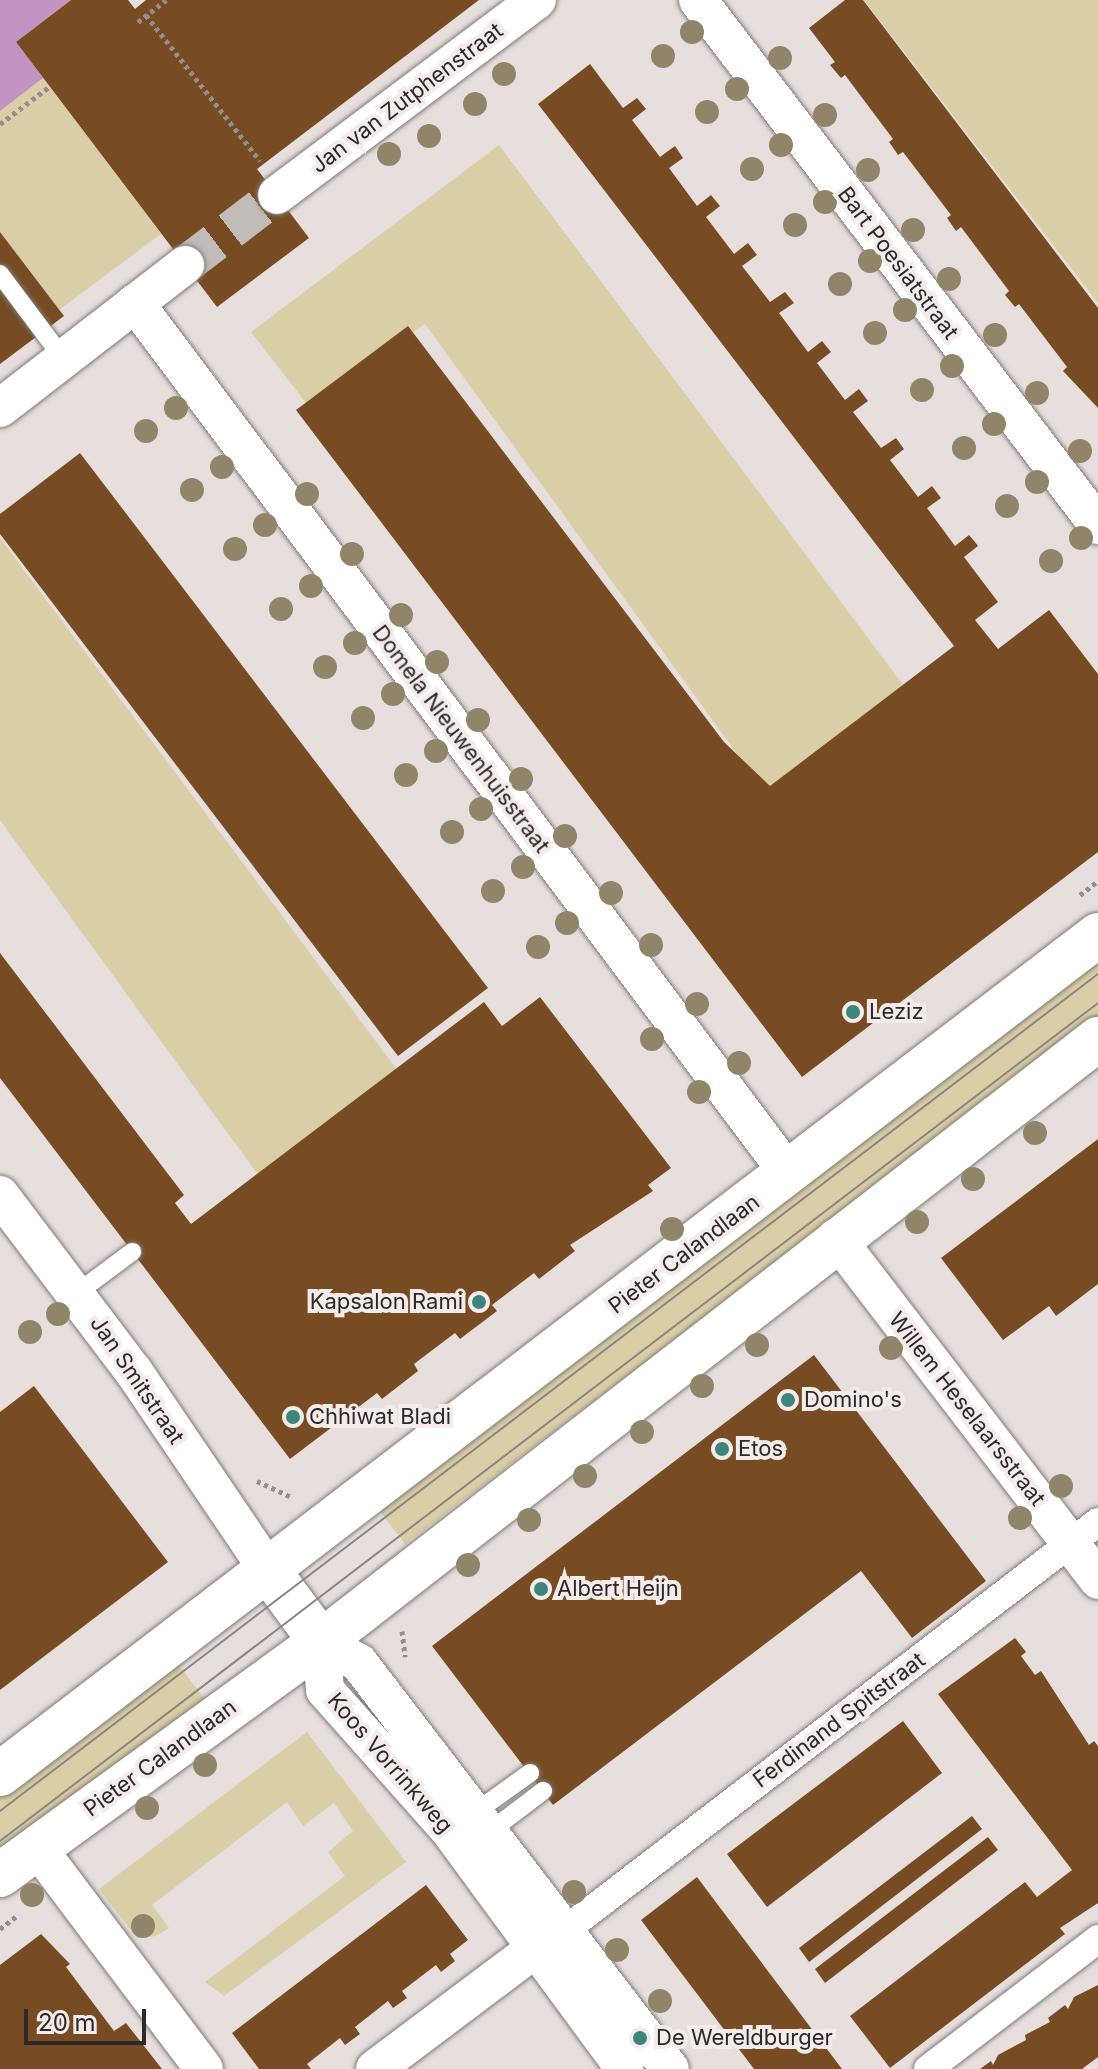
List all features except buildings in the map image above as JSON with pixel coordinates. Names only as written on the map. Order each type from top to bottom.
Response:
[{"type":"street","name":"Jan van Zutphenstraat","points":[[271,182],[537,0]]},
{"type":"street","name":"Bart Poesiatstraat","points":[[698,0],[1098,525]]},
{"type":"street","points":[[0,408],[62,357],[185,265]]},
{"type":"street","name":"Domela Nieuwenhuisstraat","points":[[135,303],[789,1174]]},
{"type":"street","name":"Pieter Calandlaan","points":[[0,1774],[1098,935]]},
{"type":"street","name":"Pieter Calandlaan","points":[[0,1875],[321,1642],[836,1238],[1098,1039]]},
{"type":"street","name":"Jan Smitstraat","points":[[0,1195],[77,1293],[268,1570]]},
{"type":"street","name":"Willem Heselaarsstraat","points":[[836,1238],[1084,1532],[1098,1580]]},
{"type":"street","name":"Ferdinand Spitstraat","points":[[559,1932],[1084,1532]]},
{"type":"street","points":[[268,1570],[321,1642]]},
{"type":"street","name":"Koos Vorrinkweg","points":[[321,1642],[325,1690],[469,1832],[559,1932],[670,2069]]},
{"type":"street","points":[[36,1846],[204,2069]]},
{"type":"street","points":[[375,2069],[559,1932]]},
{"type":"street","name":"Koos Vorrinkweg","points":[[559,1932],[625,2069]]},
{"type":"street","points":[[928,2069],[1098,1939]]},
{"type":"lane","points":[[0,274],[62,357]]},
{"type":"lane","points":[[77,1293],[132,1252]]},
{"type":"lane","points":[[469,1832],[530,1773]]},
{"type":"lane","points":[[469,1832],[543,1791]]},
{"type":"path","points":[[138,22],[166,0]]},
{"type":"path","points":[[146,15],[271,182]]},
{"type":"path","points":[[0,124],[49,87]]},
{"type":"path","points":[[405,1662],[418,1658]]},
{"type":"shaded area","points":[[0,0],[16,42],[161,234],[59,310],[0,232]]},
{"type":"shaded area","points":[[0,0],[71,0],[16,42],[43,78],[0,111]]},
{"type":"shaded area","points":[[864,0],[1098,0],[1098,303]]},
{"type":"shaded area","points":[[499,145],[903,685],[764,791],[425,324],[306,403],[251,332]]},
{"type":"shaded area","points":[[0,538],[398,1071],[259,1176],[0,820]]},
{"type":"shaded area","points":[[1098,957],[1098,1018],[405,1544],[376,1506]]},
{"type":"shaded area","points":[[178,1664],[207,1702],[0,1858],[0,1797]]},
{"type":"shaded area","points":[[307,1732],[406,1862],[224,1996],[205,1982],[345,1876],[328,1852],[353,1831],[334,1803],[303,1826],[287,1802],[152,1905],[169,1928],[156,1936],[137,1938],[99,1889]]},
{"type":"tunnel","points":[[185,265],[277,195]]},
{"type":"tram line","points":[[0,1811],[1098,974]]},
{"type":"tram line","points":[[0,1841],[1098,1003]]},
{"type":"place","name":"Leziz","points":[[853,1012]]},
{"type":"place","name":"Kapsalon Rami","points":[[479,1302]]},
{"type":"place","name":"Domino's","points":[[788,1400]]},
{"type":"place","name":"Chhiwat Bladi","points":[[293,1417]]},
{"type":"place","name":"Etos","points":[[722,1449]]},
{"type":"place","name":"Albert Heijn","points":[[541,1589]]},
{"type":"place","name":"De Wereldburger","points":[[640,2038]]}]
